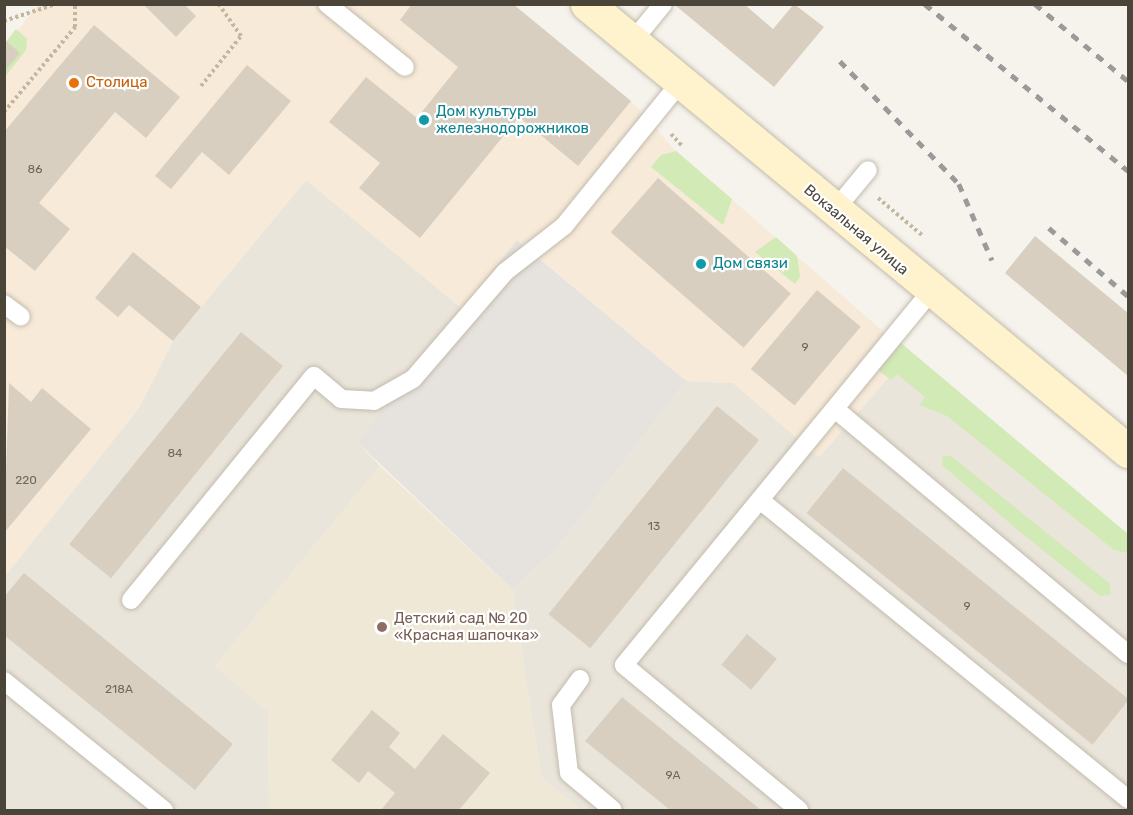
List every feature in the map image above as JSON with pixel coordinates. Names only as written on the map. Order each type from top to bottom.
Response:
[{"type":"street","name":"Вокзальная улица","points":[[587,4],[834,211],[1128,451]]},
{"type":"lane","points":[[327,4],[405,67]]},
{"type":"lane","points":[[632,42],[663,4]]},
{"type":"lane","points":[[131,600],[314,376],[341,399],[374,401],[413,379],[505,272],[564,226],[680,83]]},
{"type":"lane","points":[[834,211],[868,170]]},
{"type":"lane","points":[[799,810],[624,665],[931,291]]},
{"type":"lane","points":[[4,304],[21,317]]},
{"type":"lane","points":[[835,409],[1128,654]]},
{"type":"lane","points":[[760,500],[1128,800]]},
{"type":"lane","points":[[580,679],[561,705],[569,773],[614,810]]},
{"type":"lane","points":[[4,681],[164,810]]},
{"type":"path","points":[[4,21],[56,4]]},
{"type":"path","points":[[4,112],[75,27],[75,4]]},
{"type":"path","points":[[201,86],[241,36],[219,4]]},
{"type":"shaded area","points":[[38,5],[513,5],[631,101],[673,148],[909,354],[819,457],[733,383],[686,381],[518,240],[464,310],[306,180],[173,341],[139,408],[5,576],[5,46]]},
{"type":"shaded area","points":[[306,180],[464,310],[357,442],[380,466],[215,666],[268,711],[269,810],[5,810],[5,576],[139,408],[173,341]]},
{"type":"shaded area","points":[[517,240],[686,381],[557,548],[512,589],[357,442]]},
{"type":"shaded area","points":[[909,354],[1128,539],[1128,810],[581,810],[541,777],[512,589],[557,548],[686,381],[733,383],[819,457]]},
{"type":"shaded area","name":"Детский сад № 20 «Красная шапочка»","points":[[380,466],[512,589],[541,777],[581,810],[269,810],[268,711],[215,666]]},
{"type":"green space","points":[[16,29],[27,39],[26,50],[5,77],[5,43]]},
{"type":"green space","points":[[676,151],[732,199],[723,225],[651,167],[661,155]]},
{"type":"green space","points":[[776,237],[797,256],[800,277],[795,284],[755,252]]},
{"type":"green space","points":[[901,343],[1128,534],[1128,553],[1114,550],[947,416],[920,405],[925,397],[897,374],[891,380],[878,370]]},
{"type":"green space","points":[[943,456],[951,456],[1109,583],[1111,594],[1100,596],[1019,531],[942,465]]},
{"type":"building","points":[[143,4],[184,4],[196,16],[176,37]]},
{"type":"building","name":"Дом культуры железнодорожников","points":[[412,4],[513,4],[631,101],[578,166],[519,117],[420,238],[359,188],[380,163],[329,122],[366,77],[417,118],[458,67],[400,20]]},
{"type":"building","points":[[744,4],[773,29],[794,4],[824,27],[774,87],[676,6]]},
{"type":"building","points":[[94,25],[180,97],[146,138],[115,112],[39,203],[70,229],[35,271],[4,246],[4,132]]},
{"type":"building","points":[[6,41],[20,53],[4,72],[4,43]]},
{"type":"building","points":[[247,65],[291,101],[229,175],[202,152],[171,189],[155,176]]},
{"type":"building","name":"Дом связи","points":[[658,178],[791,293],[744,348],[611,232]]},
{"type":"building","points":[[1035,236],[1128,313],[1128,376],[1005,273]]},
{"type":"building","points":[[133,252],[201,307],[173,341],[129,305],[118,317],[95,298]]},
{"type":"building","points":[[817,290],[861,327],[794,406],[751,369]]},
{"type":"building","points":[[241,332],[283,366],[111,578],[69,544]]},
{"type":"building","points":[[9,383],[31,402],[42,388],[91,429],[4,533]]},
{"type":"building","points":[[717,406],[759,440],[590,648],[548,614]]},
{"type":"building","points":[[843,468],[1128,699],[1092,745],[806,513]]},
{"type":"building","points":[[24,573],[233,744],[195,790],[4,635],[4,597]]},
{"type":"building","points":[[747,634],[777,659],[751,690],[721,665]]},
{"type":"building","points":[[622,697],[761,810],[670,810],[585,741]]},
{"type":"building","points":[[372,710],[400,733],[389,747],[415,769],[443,734],[490,773],[459,810],[381,810],[395,793],[368,771],[359,783],[331,760]]},
{"type":"railway","points":[[925,4],[1128,171]]},
{"type":"railway","points":[[1035,4],[1128,81]]},
{"type":"railway","points":[[840,61],[959,184],[992,260]]},
{"type":"railway","points":[[1049,228],[1128,296]]},
{"type":"place","name":"Столица","points":[[74,83]]},
{"type":"place","name":"Дом культуры железнодорожников","points":[[424,120]]},
{"type":"place","name":"Дом связи","points":[[701,264]]},
{"type":"place","name":"Детский сад № 20 «Красная шапочка»","points":[[382,627]]}]
